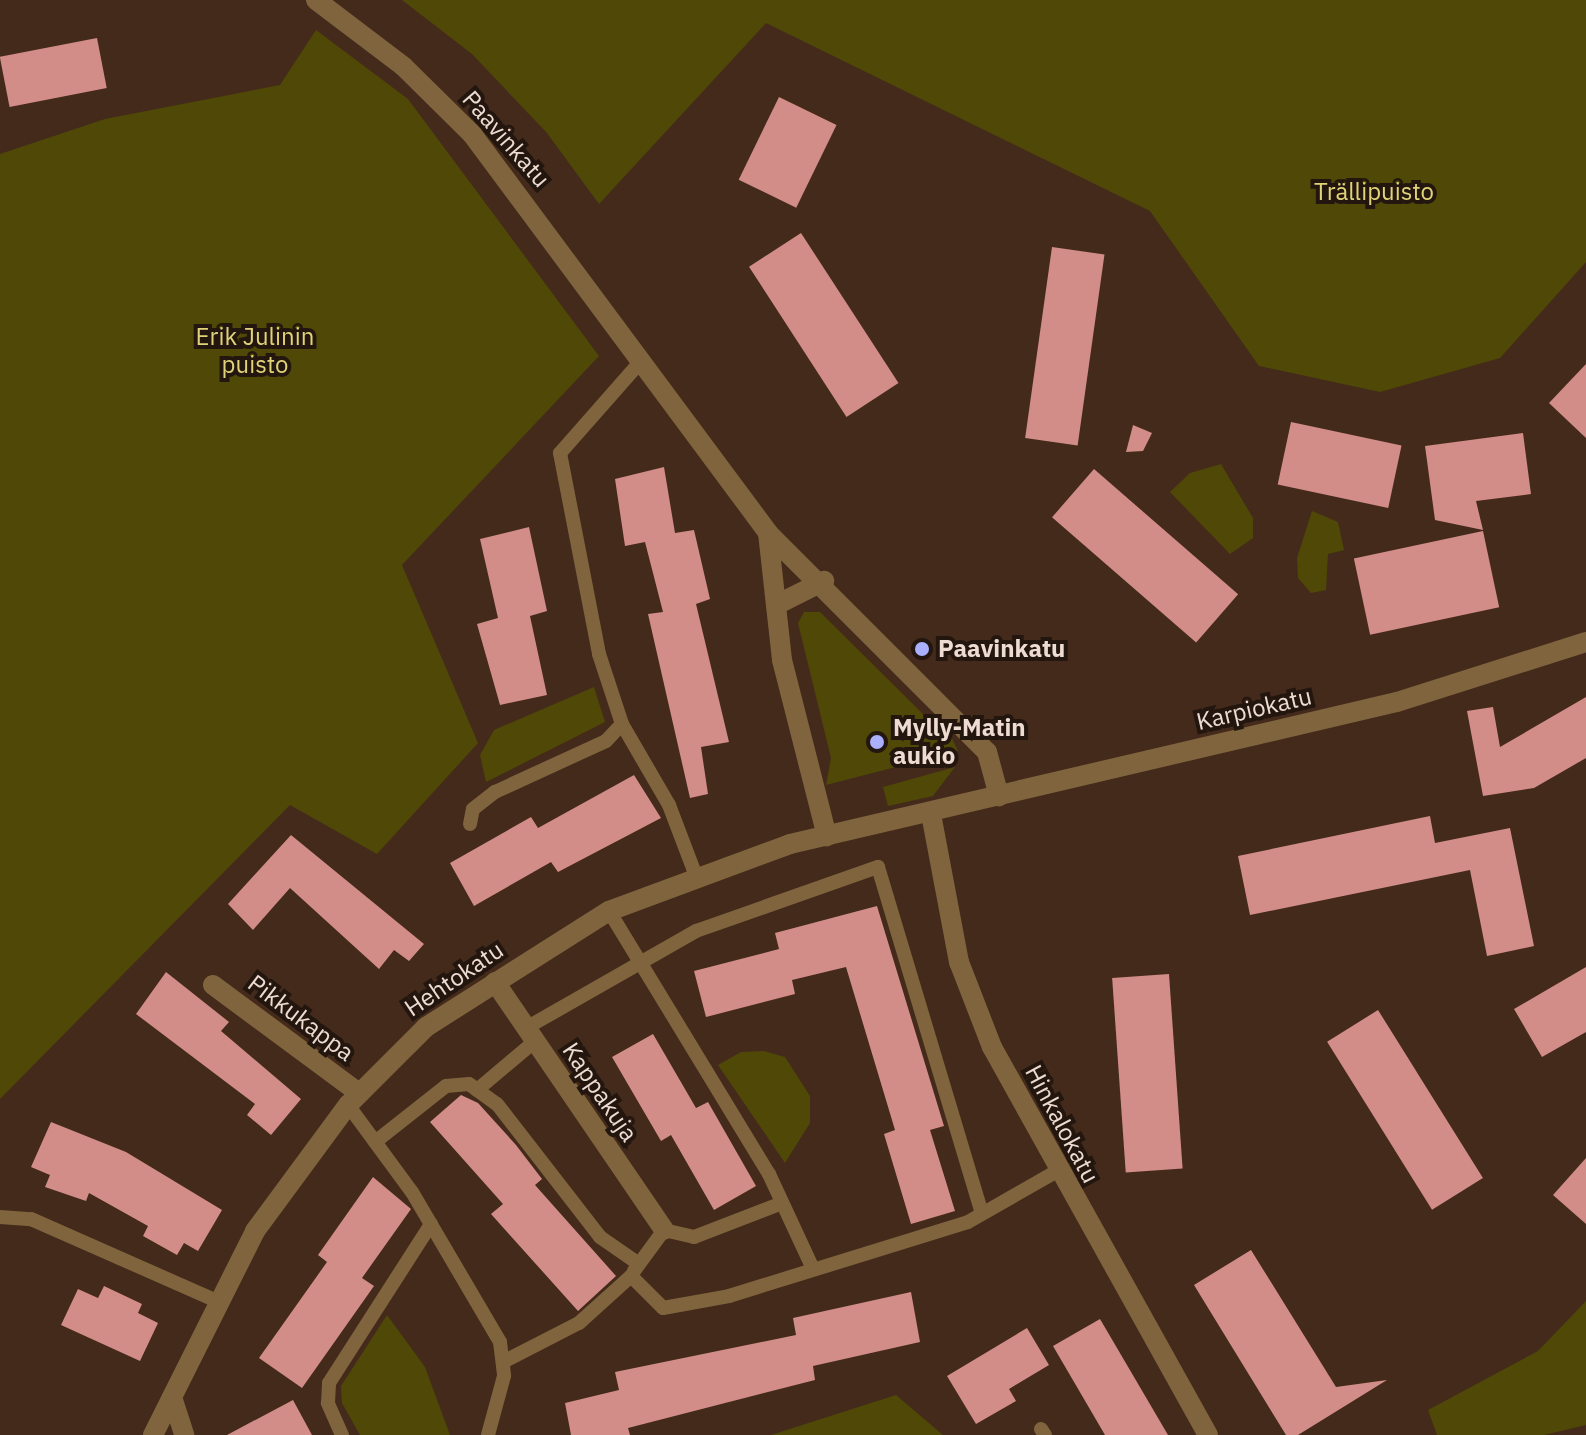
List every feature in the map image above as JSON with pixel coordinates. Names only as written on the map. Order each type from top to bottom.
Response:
[{"type":"street","name":"Paavinkatu","points":[[316,0],[403,66],[472,134],[768,533],[824,581],[987,752],[999,796]]},
{"type":"street","name":"Paavinkatu","points":[[768,533],[782,660],[827,836]]},
{"type":"street","points":[[776,605],[824,581]]},
{"type":"street","name":"Karpiokatu","points":[[931,814],[1425,695],[1586,642]]},
{"type":"street","name":"Hehtokatu","points":[[153,1435],[215,1300],[353,1099],[426,1027],[609,911],[696,876],[827,836],[931,814]]},
{"type":"street","name":"Hinkalokatu","points":[[931,814],[959,962],[992,1047],[1057,1171],[1208,1435]]},
{"type":"street","name":"Kappakuja","points":[[495,982],[664,1230]]},
{"type":"street","name":"Pikkukappa","points":[[213,985],[353,1099]]},
{"type":"street","points":[[172,1397],[184,1435]]},
{"type":"lane","points":[[642,360],[560,453],[599,654],[622,724],[669,805],[696,876]]},
{"type":"lane","points":[[470,824],[473,809],[495,792],[606,741],[622,724]]},
{"type":"lane","points":[[477,1090],[530,1035],[639,961],[774,898],[878,867],[982,1213]]},
{"type":"lane","points":[[609,911],[782,1203],[813,1269]]},
{"type":"lane","points":[[375,1142],[446,1086],[477,1090],[535,1148],[600,1237],[635,1270],[663,1308],[813,1269],[982,1213],[1057,1171]]},
{"type":"lane","points":[[353,1099],[375,1142],[431,1224],[500,1342],[503,1362],[488,1435]]},
{"type":"lane","points":[[503,1362],[579,1323],[635,1270],[664,1230],[694,1237],[782,1203]]},
{"type":"lane","points":[[0,1217],[31,1219],[215,1300]]},
{"type":"lane","points":[[342,1435],[328,1403],[329,1383],[431,1224]]},
{"type":"green space","name":"Trällipuisto","points":[[402,0],[1586,0],[1586,262],[1500,358],[1380,392],[1259,366],[1150,211],[766,23],[599,204],[547,133],[472,54]]},
{"type":"green space","name":"Erik Julinin puisto","points":[[316,30],[408,99],[599,356],[402,565],[478,743],[377,854],[290,805],[0,1099],[0,154],[105,119],[280,85]]},
{"type":"green space","points":[[1221,464],[1253,518],[1253,538],[1230,554],[1170,492],[1190,473]]},
{"type":"green space","points":[[1312,511],[1338,522],[1344,550],[1328,554],[1326,590],[1311,593],[1298,578],[1297,558]]},
{"type":"green space","points":[[804,612],[820,612],[928,719],[945,724],[958,751],[826,785],[831,758],[798,623]]},
{"type":"green space","points":[[594,687],[605,722],[486,782],[480,755],[494,730]]},
{"type":"green space","points":[[955,767],[933,796],[888,806],[883,787]]},
{"type":"green space","points":[[764,1051],[785,1057],[810,1096],[810,1123],[785,1163],[718,1065],[741,1052]]},
{"type":"green space","points":[[1586,1301],[1586,1425],[1544,1435],[1437,1435],[1428,1410],[1538,1351]]},
{"type":"green space","points":[[387,1315],[425,1367],[450,1435],[360,1435],[342,1403],[341,1386]]},
{"type":"green space","points":[[896,1395],[943,1435],[771,1435]]},
{"type":"building","points":[[97,38],[107,88],[10,107],[0,57]]},
{"type":"building","points":[[779,97],[837,125],[796,208],[739,180]]},
{"type":"building","points":[[801,233],[898,383],[846,417],[749,267]]},
{"type":"building","points":[[1052,247],[1104,254],[1078,445],[1025,438]]},
{"type":"building","points":[[1586,364],[1586,438],[1549,403]]},
{"type":"building","points":[[1291,422],[1402,445],[1388,508],[1278,485]]},
{"type":"building","points":[[1133,425],[1152,433],[1143,451],[1126,452]]},
{"type":"building","points":[[1523,433],[1531,494],[1476,501],[1483,530],[1435,520],[1425,446]]},
{"type":"building","points":[[664,467],[675,533],[694,530],[710,599],[696,604],[729,742],[701,747],[708,794],[690,798],[648,614],[663,612],[645,542],[625,546],[615,479]]},
{"type":"building","points":[[1094,469],[1238,594],[1196,643],[1052,517]]},
{"type":"building","points":[[529,527],[547,611],[530,616],[547,695],[500,705],[477,624],[498,618],[480,539]]},
{"type":"building","points":[[1483,531],[1499,607],[1370,635],[1354,558]]},
{"type":"building","points":[[1586,697],[1586,758],[1534,788],[1483,796],[1467,711],[1493,707],[1500,747]]},
{"type":"building","points":[[634,775],[661,818],[558,872],[551,862],[474,906],[450,863],[531,817],[538,828]]},
{"type":"building","points":[[1430,816],[1435,843],[1510,828],[1534,946],[1487,956],[1470,870],[1250,915],[1238,856]]},
{"type":"building","points":[[291,835],[424,944],[409,961],[394,950],[379,969],[290,888],[253,930],[228,904]]},
{"type":"building","points":[[877,906],[944,1126],[930,1130],[955,1211],[911,1224],[884,1134],[895,1130],[846,967],[792,980],[795,994],[706,1017],[694,971],[779,949],[775,933]]},
{"type":"building","points":[[1586,967],[1586,1032],[1542,1057],[1514,1009]]},
{"type":"building","points":[[166,972],[229,1022],[221,1031],[301,1099],[271,1135],[247,1115],[255,1104],[136,1014]]},
{"type":"building","points":[[1169,974],[1183,1169],[1126,1173],[1112,978]]},
{"type":"building","points":[[1378,1010],[1483,1178],[1432,1210],[1327,1042]]},
{"type":"building","points":[[653,1034],[696,1108],[708,1102],[756,1186],[714,1210],[671,1135],[661,1141],[612,1057]]},
{"type":"building","points":[[461,1095],[478,1103],[516,1145],[542,1179],[535,1185],[616,1276],[578,1311],[491,1214],[503,1204],[430,1122]]},
{"type":"building","points":[[51,1122],[126,1152],[222,1210],[198,1251],[184,1243],[177,1255],[143,1236],[148,1226],[89,1193],[86,1201],[45,1187],[50,1175],[31,1167]]},
{"type":"building","points":[[1586,1158],[1586,1224],[1553,1195]]},
{"type":"building","points":[[373,1177],[411,1209],[362,1278],[374,1286],[302,1388],[259,1358],[327,1262],[318,1255]]},
{"type":"building","points":[[1251,1250],[1336,1387],[1387,1380],[1298,1435],[1286,1435],[1194,1285]]},
{"type":"building","points":[[104,1286],[142,1304],[138,1313],[158,1323],[140,1361],[61,1325],[78,1289],[98,1298]]},
{"type":"building","points":[[911,1292],[920,1342],[813,1366],[815,1380],[628,1428],[630,1435],[571,1435],[565,1403],[619,1390],[615,1372],[796,1335],[793,1318]]},
{"type":"building","points":[[1100,1319],[1168,1435],[1105,1435],[1053,1346]]},
{"type":"building","points":[[1027,1328],[1049,1365],[1009,1389],[1016,1401],[976,1424],[947,1376]]},
{"type":"building","points":[[293,1400],[312,1435],[227,1435]]},
{"type":"place","name":"Paavinkatu","points":[[922,649]]},
{"type":"place","name":"Mylly-Matin aukio","points":[[877,742]]}]
